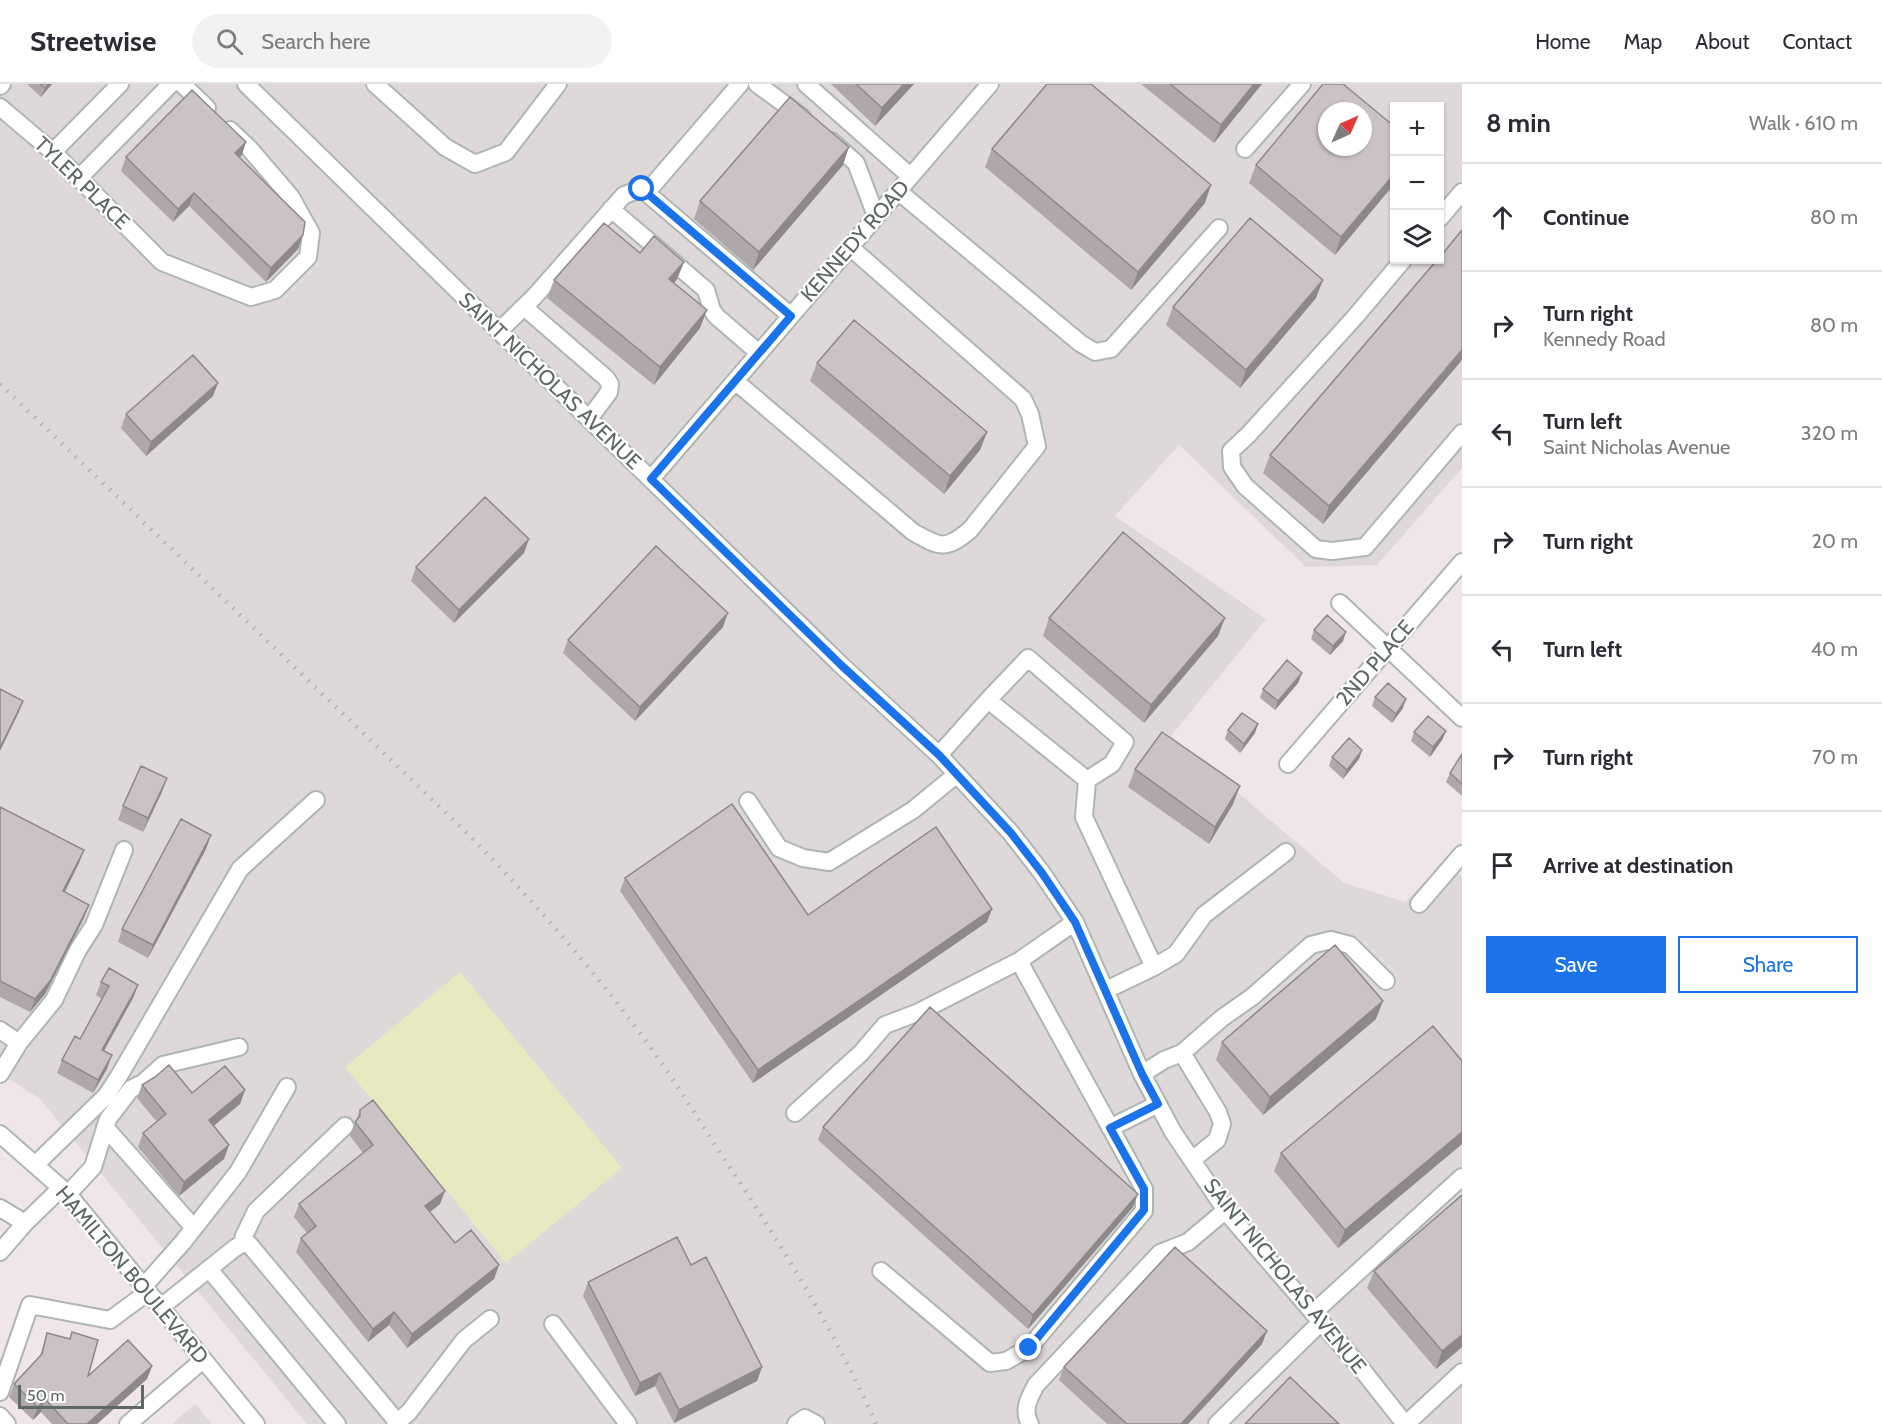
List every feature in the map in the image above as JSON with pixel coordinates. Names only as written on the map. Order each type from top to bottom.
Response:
[{"type":"street","points":[[52,152],[120,84]]},
{"type":"street","points":[[79,178],[171,84]]},
{"type":"street","name":"TYLER PLACE","points":[[0,107],[52,152],[162,262],[251,297],[275,290],[308,256],[310,232],[291,197],[249,148],[182,84]]},
{"type":"street","name":"SAINT NICHOLAS AVENUE","points":[[246,84],[840,664],[939,755],[1011,833],[1042,873],[1075,922],[1142,1074],[1173,1131],[1192,1160],[1226,1210],[1405,1424]]},
{"type":"street","points":[[375,84],[445,147],[475,164],[506,152],[558,84]]},
{"type":"street","points":[[499,331],[524,307],[624,195],[653,185],[740,84]]},
{"type":"street","points":[[757,84],[791,107],[856,163],[876,216]]},
{"type":"street","points":[[806,84],[910,176]]},
{"type":"street","points":[[1245,149],[1302,84]]},
{"type":"street","name":"KENNEDY ROAD","points":[[651,479],[898,191],[982,87]]},
{"type":"street","points":[[642,189],[791,316]]},
{"type":"street","points":[[898,191],[1080,343],[1095,352],[1111,348],[1219,228]]},
{"type":"street","points":[[1444,213],[1462,192]]},
{"type":"street","points":[[611,209],[706,290],[716,316],[759,353]]},
{"type":"street","points":[[735,381],[913,532],[936,545],[944,545],[957,541],[970,530],[1037,446],[1030,414],[1023,399],[850,247]]},
{"type":"street","points":[[1400,264],[1249,434],[1231,451],[1232,467],[1245,486],[1316,549],[1332,551],[1365,547],[1462,433]]},
{"type":"street","points":[[524,307],[606,378],[610,384],[609,392],[588,419]]},
{"type":"street","name":"2ND PLACE","points":[[1288,764],[1462,562]]},
{"type":"street","points":[[1340,603],[1462,718]]},
{"type":"street","points":[[939,755],[1028,658],[1125,742],[1112,764],[1087,780]]},
{"type":"street","points":[[988,700],[1087,780]]},
{"type":"street","points":[[748,801],[778,848],[803,858],[829,862],[913,810],[957,774]]},
{"type":"street","points":[[1087,780],[1084,817],[1154,966]]},
{"type":"street","points":[[35,1165],[106,1096],[240,869],[316,800]]},
{"type":"street","points":[[0,1074],[19,1043],[54,1000],[78,950],[94,925],[124,850]]},
{"type":"street","points":[[1106,990],[1176,954],[1204,915],[1287,852]]},
{"type":"street","points":[[1419,904],[1462,854]]},
{"type":"street","points":[[795,1113],[861,1053],[885,1025],[920,1012],[1019,961],[1075,922]]},
{"type":"street","points":[[1142,1074],[1164,1060],[1182,1053],[1222,1018],[1252,997],[1311,945],[1331,940],[1350,945],[1386,981]]},
{"type":"street","points":[[881,1271],[990,1363],[1006,1361],[1029,1348],[1144,1210],[1144,1189],[1019,961]]},
{"type":"street","points":[[0,1030],[19,1043]]},
{"type":"street","points":[[0,1252],[25,1223],[93,1167],[108,1119],[131,1089],[143,1083],[163,1065],[239,1047]]},
{"type":"street","points":[[1182,1053],[1218,1112],[1222,1124],[1217,1140],[1192,1160]]},
{"type":"street","points":[[0,1392],[30,1305],[110,1320],[146,1289],[238,1172],[286,1087]]},
{"type":"street","points":[[1110,1128],[1158,1104]]},
{"type":"street","points":[[242,1244],[256,1211],[345,1126]]},
{"type":"street","points":[[105,1127],[194,1228]]},
{"type":"street","name":"HAMILTON BOULEVARD","points":[[0,1134],[65,1191],[256,1424]]},
{"type":"street","points":[[1217,1424],[1317,1318],[1462,1178]]},
{"type":"street","points":[[0,1208],[25,1223]]},
{"type":"street","points":[[1030,1424],[1026,1405],[1036,1385],[1160,1253],[1188,1242],[1226,1210]]},
{"type":"street","points":[[160,1307],[242,1244],[249,1244],[397,1423],[409,1412],[464,1340],[490,1319]]},
{"type":"street","points":[[209,1269],[336,1424]]},
{"type":"street","points":[[553,1324],[628,1424]]},
{"type":"street","points":[[128,1424],[203,1360]]},
{"type":"street","points":[[1405,1424],[1462,1372]]},
{"type":"street","points":[[0,1416],[7,1424]]},
{"type":"shaded area","points":[[0,84],[1462,84],[1462,468],[1377,565],[1306,567],[1179,445],[1115,516],[1266,619],[1171,736],[1344,883],[1406,902],[1443,861],[1462,877],[1462,1424],[307,1424],[40,1099],[0,1073]]},
{"type":"shaded area","points":[[195,1404],[212,1424],[172,1424]]},
{"type":"green space","points":[[460,972],[622,1168],[506,1263],[345,1067]]},
{"type":"building","points":[[856,84],[904,84],[882,108]]},
{"type":"building","points":[[1047,84],[1091,84],[1211,185],[1138,272],[992,149]]},
{"type":"building","points":[[1170,84],[1254,84],[1221,125]]},
{"type":"building","points":[[1323,84],[1343,84],[1365,102],[1318,102],[1318,156],[1372,156],[1372,108],[1390,123],[1390,179],[1341,237],[1256,165]]},
{"type":"building","points":[[192,90],[246,142],[235,153],[305,222],[303,235],[271,268],[194,193],[178,209],[126,157]]},
{"type":"building","points":[[790,97],[849,147],[759,252],[700,201]]},
{"type":"building","points":[[1250,218],[1323,280],[1246,370],[1173,307]]},
{"type":"building","points":[[604,223],[640,253],[654,236],[684,262],[669,279],[707,310],[660,367],[554,280]]},
{"type":"building","points":[[1462,230],[1462,350],[1329,506],[1270,455],[1434,264],[1444,264],[1444,252]]},
{"type":"building","points":[[854,320],[987,432],[950,476],[817,363]]},
{"type":"building","points":[[193,355],[218,383],[151,442],[126,414]]},
{"type":"building","points":[[485,497],[529,539],[459,610],[416,567]]},
{"type":"building","points":[[1123,532],[1225,618],[1151,705],[1049,618]]},
{"type":"building","points":[[656,546],[728,613],[640,707],[568,640]]},
{"type":"building","points":[[1327,615],[1346,632],[1333,646],[1314,630]]},
{"type":"building","points":[[1287,660],[1302,673],[1278,701],[1263,689]]},
{"type":"building","points":[[1388,683],[1406,699],[1396,714],[1375,697]]},
{"type":"building","points":[[0,689],[23,701],[0,748]]},
{"type":"building","points":[[1242,713],[1258,724],[1244,744],[1228,730]]},
{"type":"building","points":[[1428,716],[1446,731],[1433,747],[1414,732]]},
{"type":"building","points":[[1162,732],[1240,786],[1215,827],[1135,769]]},
{"type":"building","points":[[1349,738],[1362,750],[1347,770],[1332,757]]},
{"type":"building","points":[[1462,754],[1462,784],[1450,773]]},
{"type":"building","points":[[141,766],[167,778],[148,818],[123,806]]},
{"type":"building","points":[[732,804],[808,915],[936,827],[992,909],[758,1070],[625,878]]},
{"type":"building","points":[[0,807],[84,850],[63,891],[89,905],[50,981],[35,999],[0,981]]},
{"type":"building","points":[[181,819],[211,835],[153,945],[122,929]]},
{"type":"building","points":[[1335,945],[1383,1001],[1270,1097],[1222,1042]]},
{"type":"building","points":[[109,968],[138,985],[102,1050],[112,1055],[98,1080],[62,1060],[75,1036],[80,1039],[109,986],[101,982]]},
{"type":"building","points":[[930,1007],[1138,1194],[1033,1315],[823,1127]]},
{"type":"building","points":[[1433,1026],[1462,1061],[1462,1132],[1345,1230],[1281,1153]]},
{"type":"building","points":[[169,1065],[192,1093],[225,1066],[245,1090],[209,1120],[229,1145],[184,1182],[143,1133],[166,1114],[142,1085]]},
{"type":"building","points":[[373,1100],[445,1191],[425,1206],[455,1243],[471,1230],[499,1265],[412,1334],[394,1312],[373,1329],[301,1238],[316,1226],[299,1204],[373,1145],[355,1122],[360,1116],[360,1110]]},
{"type":"building","points":[[1462,1195],[1462,1335],[1442,1351],[1374,1271]]},
{"type":"building","points":[[677,1237],[691,1265],[706,1257],[762,1367],[679,1410],[660,1373],[640,1383],[588,1282]]},
{"type":"building","points":[[1175,1247],[1267,1331],[1181,1424],[1127,1424],[1064,1367]]},
{"type":"building","points":[[72,1332],[98,1340],[88,1376],[128,1340],[152,1366],[87,1424],[68,1424],[45,1399],[38,1407],[14,1384],[42,1354],[47,1333],[70,1339]]},
{"type":"building","points":[[1290,1377],[1339,1424],[1245,1424]]},
{"type":"railway","points":[[0,384],[469,835],[569,944],[660,1061],[766,1223],[825,1322],[876,1424]]},
{"type":"route","points":[[642,189],[791,316],[651,479],[840,664],[939,755],[1011,833],[1042,873],[1075,922],[1142,1074],[1158,1104],[1110,1128],[1144,1189],[1144,1210],[1029,1348]]}]
